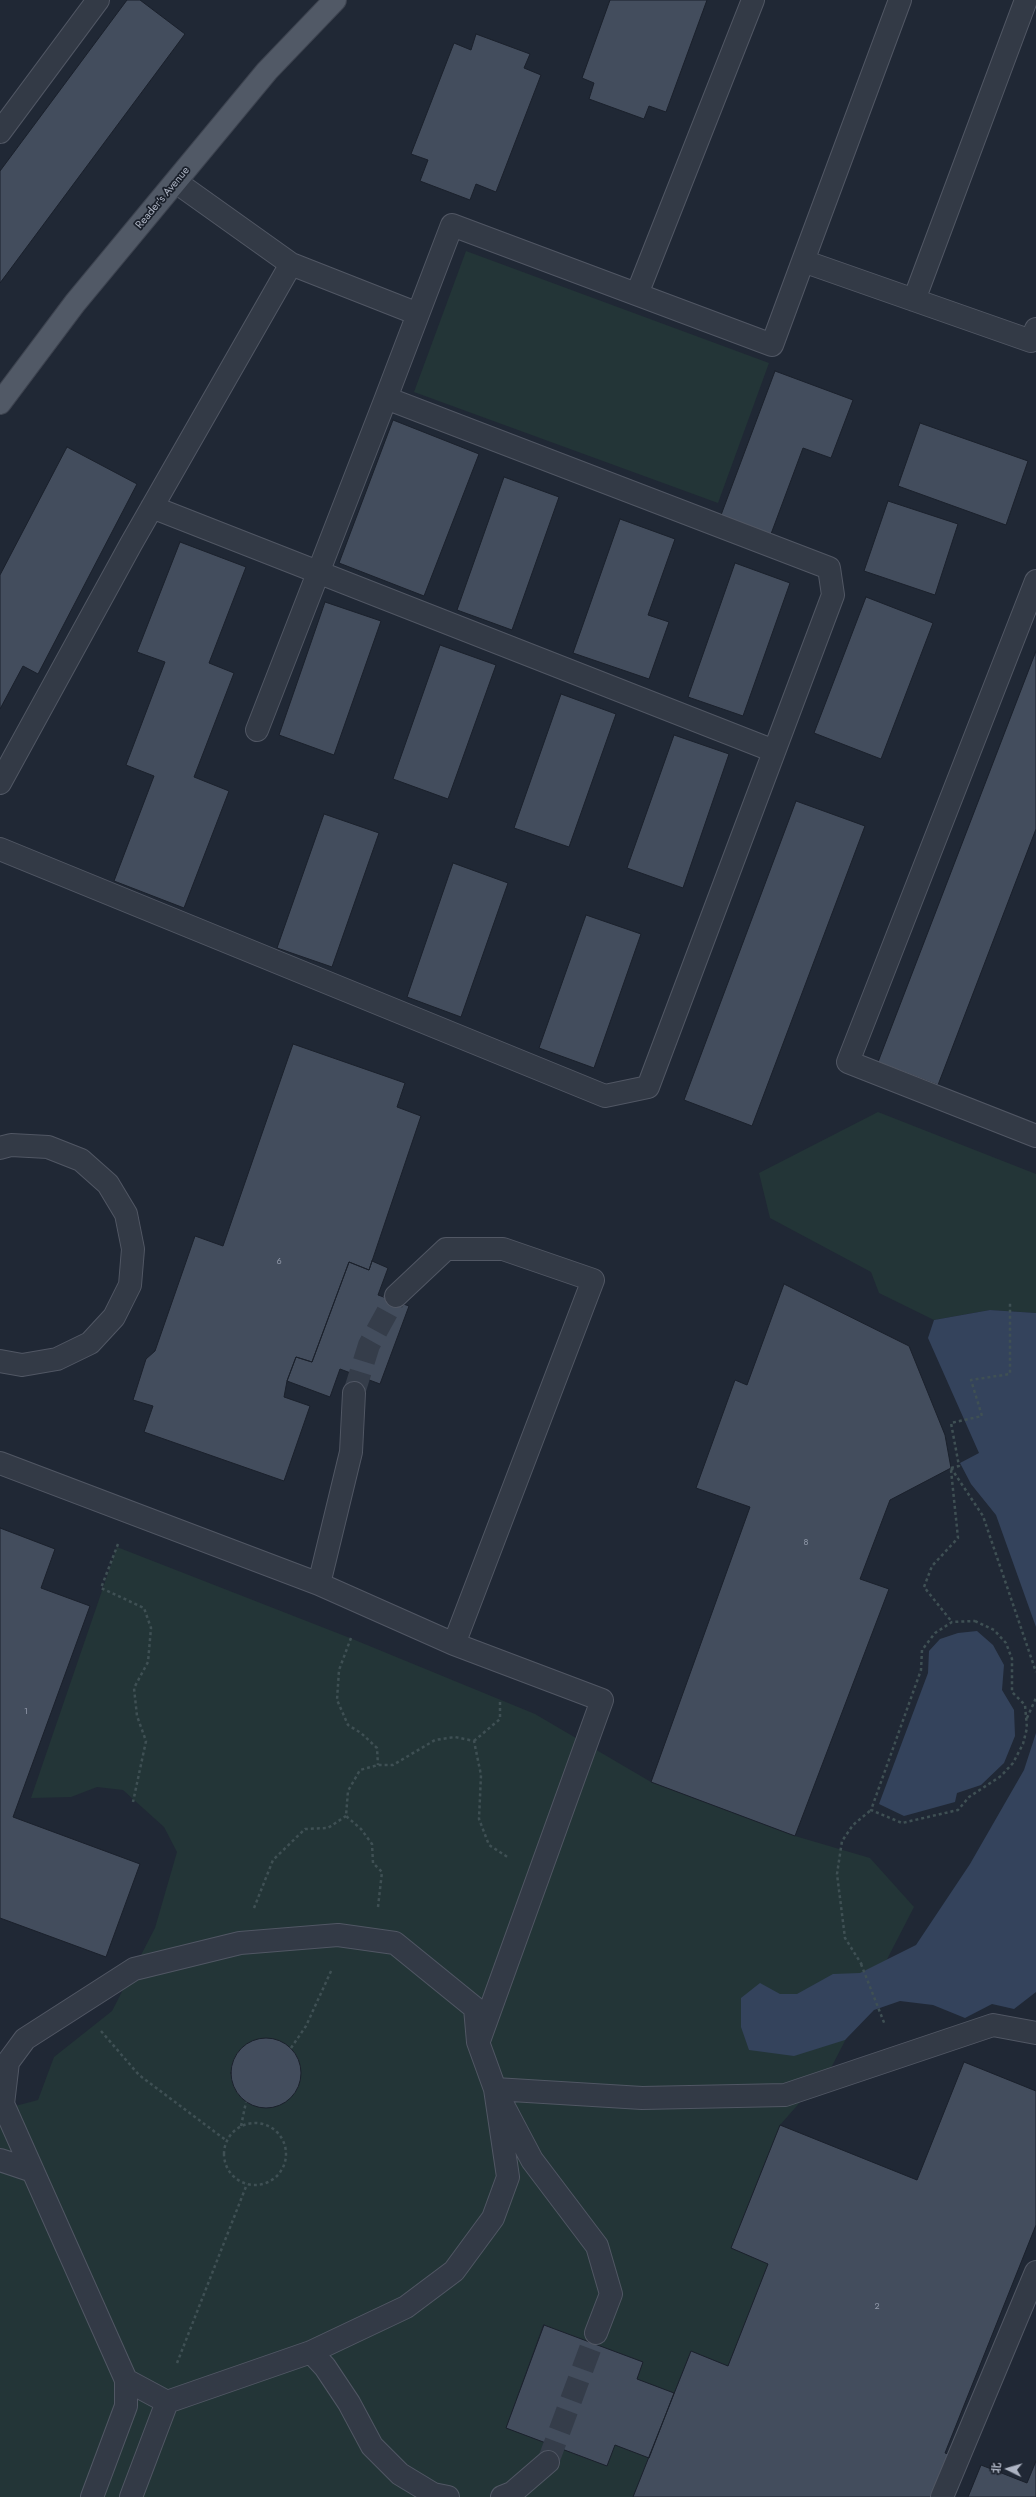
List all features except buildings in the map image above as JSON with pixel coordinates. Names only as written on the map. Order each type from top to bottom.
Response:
[{"type":"main road","name":"Reader's Avenue","points":[[0,403],[75,303],[267,71],[334,0]]},
{"type":"street","points":[[0,132],[98,0]]},
{"type":"street","points":[[637,294],[752,0]]},
{"type":"street","points":[[257,730],[452,225],[772,345],[900,0]]},
{"type":"street","points":[[914,300],[1026,0]]},
{"type":"street","points":[[176,182],[291,264],[418,314]]},
{"type":"street","points":[[803,261],[1031,341],[1036,329]]},
{"type":"street","points":[[0,783],[152,507],[291,264]]},
{"type":"street","points":[[0,849],[605,1096],[648,1086],[833,595],[829,568],[386,398]]},
{"type":"street","points":[[152,507],[774,751]]},
{"type":"street","points":[[1034,594],[848,1062],[1036,1136]]},
{"type":"street","points":[[0,1148],[12,1145],[48,1147],[81,1160],[108,1184],[126,1214],[134,1249],[130,1285],[114,1317],[90,1343],[57,1359],[22,1365],[0,1361]]},
{"type":"street","points":[[396,1296],[446,1249],[503,1249],[593,1280],[454,1644]]},
{"type":"street","points":[[319,1584],[351,1452],[354,1393]]},
{"type":"street","points":[[0,1463],[319,1584],[454,1644],[602,1700],[478,2042]]},
{"type":"street","points":[[92,2497],[126,2406],[126,2380],[3,2104],[8,2062],[25,2039],[134,1969],[240,1943],[338,1935],[395,1943],[475,2008],[478,2042],[495,2089],[532,2160],[556,2194],[597,2246],[611,2294],[596,2333]]},
{"type":"street","points":[[495,2089],[642,2098],[785,2095],[993,2025],[1036,2033]]},
{"type":"street","points":[[126,2380],[166,2402],[311,2352],[406,2307],[454,2271],[493,2218],[508,2177],[495,2089]]},
{"type":"street","points":[[0,2160],[32,2171]]},
{"type":"street","points":[[942,2497],[1036,2272]]},
{"type":"street","points":[[311,2352],[325,2367],[350,2403],[372,2446],[400,2474],[433,2494],[448,2497]]},
{"type":"street","points":[[131,2497],[166,2402]]},
{"type":"street","points":[[502,2497],[512,2493],[548,2462]]},
{"type":"path","points":[[951,1468],[959,1466],[950,1423],[982,1416],[971,1380],[1010,1374],[1010,1303]]},
{"type":"path","points":[[951,1468],[958,1538],[932,1566],[924,1587],[952,1622]]},
{"type":"path","points":[[951,1468],[983,1516],[1036,1672]]},
{"type":"path","points":[[129,1512],[101,1588],[144,1608],[152,1628],[148,1662],[134,1688],[137,1716],[146,1741],[133,1802]]},
{"type":"path","points":[[871,1810],[902,1823],[958,1810],[969,1797],[1001,1776],[1013,1764],[1023,1744],[1027,1728],[1025,1705],[1012,1692],[1012,1659],[1006,1643],[994,1630],[975,1621],[952,1622],[935,1633],[922,1650],[920,1670],[871,1810],[853,1825],[842,1841],[837,1874],[845,1938],[861,1964],[887,2029]]},
{"type":"path","points":[[350,1638],[339,1670],[337,1700],[348,1725],[361,1733],[377,1748],[378,1765]]},
{"type":"path","points":[[1026,1718],[1036,1698]]},
{"type":"path","points":[[346,1816],[348,1791],[360,1770],[378,1765],[393,1765],[436,1740],[455,1738],[474,1741],[500,1719],[500,1700]]},
{"type":"path","points":[[474,1741],[481,1775],[479,1819],[489,1845],[511,1860],[535,1886]]},
{"type":"path","points":[[346,1816],[361,1829],[372,1844],[373,1863],[382,1872],[379,1905],[360,1937]]},
{"type":"path","points":[[240,1943],[273,1860],[305,1828],[328,1828],[346,1816]]},
{"type":"path","points":[[292,2048],[306,2026],[332,1973],[338,1935]]},
{"type":"path","points":[[84,2002],[94,2024],[139,2075],[226,2141]]},
{"type":"path","points":[[241,2126],[246,2102]]},
{"type":"path","points":[[252,2123],[273,2128],[284,2143],[286,2153],[281,2171],[266,2183],[247,2184],[229,2172],[225,2162],[224,2151],[226,2141],[232,2132],[241,2126],[252,2123]]},
{"type":"path","points":[[166,2402],[175,2367],[247,2184]]},
{"type":"shaded area","points":[[466,251],[769,363],[718,503],[414,392]]},
{"type":"shaded area","points":[[878,1112],[1036,1174],[1036,1313],[990,1310],[934,1320],[879,1293],[871,1272],[770,1218],[759,1173]]},
{"type":"shaded area","points":[[117,1547],[350,1638],[535,1714],[651,1782],[795,1836],[870,1858],[914,1907],[832,2066],[780,2125],[731,2248],[768,2264],[728,2366],[691,2351],[674,2393],[637,2379],[643,2362],[543,2325],[506,2428],[607,2466],[615,2445],[649,2458],[633,2497],[0,2497],[0,2110],[38,2100],[54,2057],[112,2011],[155,1928],[177,1852],[164,1827],[123,1790],[97,1787],[71,1797],[31,1798]]},
{"type":"water","points":[[990,1310],[1036,1313],[1036,1627],[996,1515],[971,1484],[960,1463],[979,1453],[928,1338],[934,1320]]},
{"type":"water","points":[[977,1631],[993,1645],[1004,1665],[1002,1690],[1014,1710],[1015,1736],[1004,1763],[981,1785],[957,1793],[955,1802],[904,1816],[879,1804],[928,1673],[929,1651],[940,1639],[958,1633]]},
{"type":"water","points":[[1036,1733],[1036,1992],[1014,2009],[992,2004],[965,2018],[933,2005],[900,2001],[874,2010],[845,2040],[794,2056],[749,2050],[741,2027],[741,1998],[760,1983],[780,1994],[797,1994],[833,1974],[860,1973],[916,1945],[970,1864],[1024,1770]]},
{"type":"tunnel","points":[[354,1393],[369,1345],[396,1296]]},
{"type":"tunnel","points":[[548,2462],[596,2333]]}]
